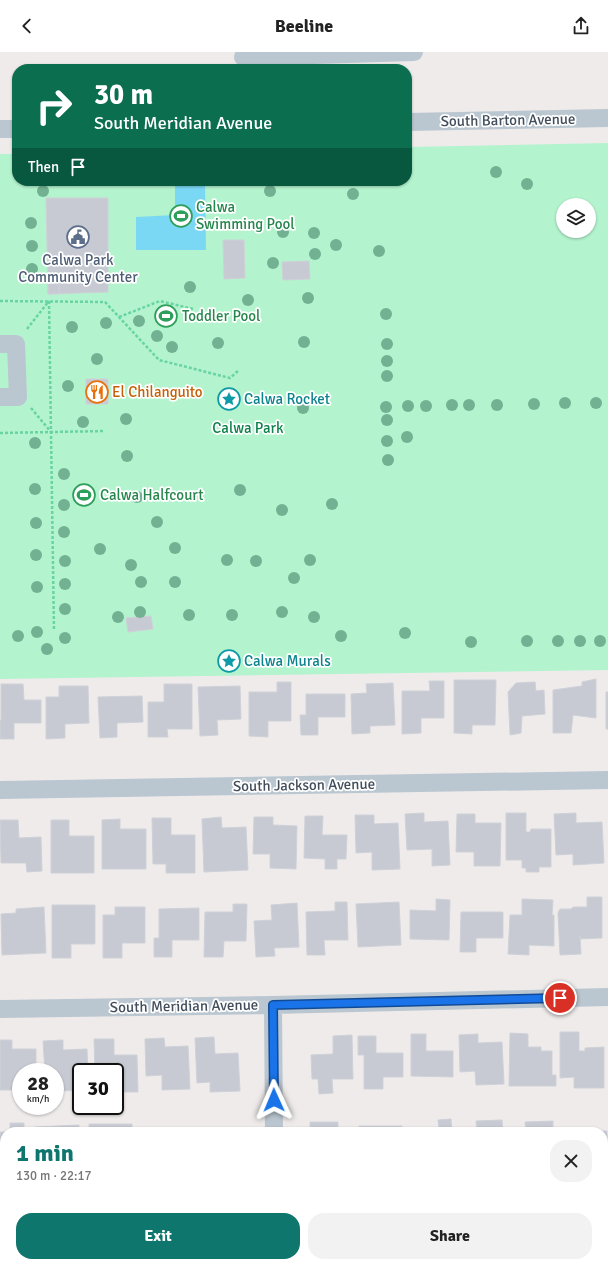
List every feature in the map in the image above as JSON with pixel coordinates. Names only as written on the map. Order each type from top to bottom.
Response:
[{"type":"street","points":[[244,57],[414,52]]},
{"type":"street","name":"South Barton Avenue","points":[[412,122],[608,118]]},
{"type":"street","points":[[0,129],[12,129]]},
{"type":"street","points":[[0,344],[16,344],[18,397],[0,397]]},
{"type":"street","name":"South Jackson Avenue","points":[[0,790],[608,780]]},
{"type":"street","name":"South Meridian Avenue","points":[[0,1009],[273,1005],[608,997]]},
{"type":"street","points":[[273,1005],[274,1127]]},
{"type":"path","points":[[0,301],[105,302],[159,360],[230,378],[239,370]]},
{"type":"path","points":[[27,329],[49,301]]},
{"type":"path","points":[[49,301],[54,631]]},
{"type":"path","points":[[119,317],[160,301],[193,309]]},
{"type":"path","points":[[28,404],[52,432]]},
{"type":"path","points":[[0,433],[105,430]]},
{"type":"green space","name":"Calwa Park","points":[[608,143],[608,670],[0,679],[0,154],[12,154],[12,186],[412,186],[412,147]]},
{"type":"water","name":"Calwa Swimming Pool","points":[[175,186],[205,186],[206,250],[136,250],[136,217],[175,215]]},
{"type":"water","name":"Toddler Pool","points":[[162,307],[170,307],[176,313],[176,321],[170,327],[162,327],[156,321],[156,313]]},
{"type":"building","name":"Calwa Park Community Center","points":[[46,198],[108,198],[108,292],[48,294]]},
{"type":"building","points":[[223,240],[244,240],[245,278],[224,279]]},
{"type":"building","points":[[309,261],[310,279],[283,280],[282,262]]},
{"type":"building","points":[[59,276],[59,294],[48,294],[48,277]]},
{"type":"building","name":"El Chilanguito","points":[[86,379],[108,379],[108,404],[86,404]]},
{"type":"building","points":[[151,616],[153,629],[128,632],[126,618]]},
{"type":"building","points":[[596,679],[596,718],[573,715],[571,733],[553,733],[553,690],[582,686],[582,682]]},
{"type":"building","points":[[454,680],[496,680],[495,725],[472,725],[472,734],[454,733]]},
{"type":"building","points":[[429,681],[444,681],[444,718],[421,718],[421,733],[402,734],[402,691],[430,691]]},
{"type":"building","points":[[277,682],[291,682],[291,721],[268,721],[268,737],[249,736],[249,692],[277,692]]},
{"type":"building","points":[[535,682],[536,691],[544,690],[545,714],[522,716],[521,733],[510,735],[508,692],[516,683]]},
{"type":"building","points":[[393,683],[395,725],[370,726],[370,733],[352,734],[351,694],[367,693],[366,684]]},
{"type":"building","points":[[1,684],[23,684],[24,700],[41,700],[41,723],[14,723],[14,739],[0,739]]},
{"type":"building","points":[[164,684],[192,684],[192,729],[167,729],[168,737],[148,737],[148,702],[164,702]]},
{"type":"building","points":[[59,686],[88,686],[89,723],[65,724],[65,738],[46,739],[46,697],[59,697]]},
{"type":"building","points":[[240,686],[241,719],[217,720],[218,735],[200,736],[198,687]]},
{"type":"building","points":[[606,692],[608,692],[608,729],[606,729]]},
{"type":"building","points":[[306,694],[345,694],[345,717],[318,717],[318,735],[301,735],[300,715],[306,715]]},
{"type":"building","points":[[142,696],[143,722],[117,723],[117,737],[100,738],[98,697]]},
{"type":"building","points":[[424,813],[424,822],[448,821],[450,865],[432,866],[432,849],[407,850],[405,814]]},
{"type":"building","points":[[506,813],[526,813],[526,832],[530,832],[531,829],[551,829],[551,867],[539,867],[539,872],[526,872],[526,868],[522,868],[522,860],[506,860]]},
{"type":"building","points":[[576,813],[576,823],[602,822],[604,863],[573,865],[573,854],[556,855],[554,814]]},
{"type":"building","points":[[457,814],[475,814],[475,823],[501,823],[500,866],[474,866],[474,852],[456,852]]},
{"type":"building","points":[[355,815],[374,815],[374,824],[398,823],[400,869],[372,870],[372,852],[356,853]]},
{"type":"building","points":[[305,816],[323,816],[322,835],[347,835],[346,859],[337,859],[337,869],[325,869],[325,859],[304,858]]},
{"type":"building","points":[[221,817],[222,828],[246,827],[248,870],[204,872],[202,819]]},
{"type":"building","points":[[254,817],[273,817],[273,825],[297,826],[296,869],[270,868],[270,854],[253,854]]},
{"type":"building","points":[[152,818],[171,818],[171,835],[195,835],[195,873],[166,873],[166,864],[153,864]]},
{"type":"building","points":[[120,819],[120,829],[146,829],[146,869],[102,869],[102,820]]},
{"type":"building","points":[[0,820],[18,820],[19,838],[41,837],[42,871],[27,872],[26,863],[1,863]]},
{"type":"building","points":[[51,820],[69,820],[69,836],[94,836],[94,873],[51,873]]},
{"type":"building","points":[[587,897],[602,897],[602,938],[580,939],[581,954],[560,955],[558,913],[560,909],[587,907]]},
{"type":"building","points":[[436,899],[450,900],[449,940],[410,939],[410,910],[436,911]]},
{"type":"building","points":[[522,899],[553,900],[552,915],[554,915],[554,946],[529,945],[529,955],[508,954],[510,915],[522,915]]},
{"type":"building","points":[[335,902],[347,902],[348,940],[324,940],[325,955],[307,955],[306,912],[335,911]]},
{"type":"building","points":[[399,902],[401,945],[358,947],[356,904]]},
{"type":"building","points":[[297,903],[299,947],[274,948],[275,956],[256,957],[254,921],[272,920],[271,905]]},
{"type":"building","points":[[233,904],[247,904],[246,941],[224,941],[223,957],[204,957],[205,912],[233,912]]},
{"type":"building","points":[[52,905],[95,905],[95,944],[71,944],[71,958],[52,958]]},
{"type":"building","points":[[44,907],[46,953],[2,955],[1,914],[16,913],[16,909]]},
{"type":"building","points":[[115,907],[145,907],[145,943],[122,943],[122,958],[103,958],[103,915],[115,915]]},
{"type":"building","points":[[199,908],[199,940],[172,940],[172,957],[154,957],[154,938],[159,938],[159,909]]},
{"type":"building","points":[[461,912],[503,912],[503,938],[476,938],[476,952],[460,952]]},
{"type":"building","points":[[560,1032],[579,1032],[579,1051],[585,1051],[585,1048],[604,1047],[604,1088],[574,1088],[574,1077],[560,1078]]},
{"type":"building","points":[[510,1033],[528,1034],[528,1047],[541,1047],[541,1051],[552,1051],[552,1075],[556,1075],[556,1086],[509,1086]]},
{"type":"building","points":[[411,1034],[426,1034],[426,1051],[453,1051],[453,1077],[411,1076]]},
{"type":"building","points":[[478,1034],[478,1043],[502,1042],[504,1084],[476,1085],[475,1071],[460,1072],[459,1035]]},
{"type":"building","points":[[352,1035],[353,1079],[332,1079],[333,1093],[319,1094],[318,1079],[312,1079],[311,1055],[333,1054],[333,1036]]},
{"type":"building","points":[[358,1036],[376,1036],[376,1053],[403,1053],[403,1077],[383,1077],[383,1089],[364,1089],[364,1055],[358,1055]]},
{"type":"building","points":[[214,1037],[215,1054],[238,1053],[240,1091],[210,1092],[210,1082],[197,1083],[195,1038]]},
{"type":"building","points":[[164,1038],[165,1047],[188,1046],[190,1089],[162,1090],[162,1075],[146,1076],[145,1039]]},
{"type":"building","points":[[94,1039],[114,1039],[114,1055],[137,1055],[138,1092],[124,1092],[124,1063],[95,1063]]},
{"type":"building","points":[[0,1040],[12,1040],[12,1049],[36,1049],[36,1063],[12,1063],[12,1090],[0,1090]]},
{"type":"building","points":[[63,1040],[63,1050],[87,1049],[88,1063],[72,1063],[72,1090],[64,1091],[64,1063],[44,1063],[43,1041]]},
{"type":"building","points":[[451,1119],[452,1127],[439,1127],[438,1120]]},
{"type":"building","points":[[502,1120],[503,1127],[477,1127],[476,1121]]},
{"type":"building","points":[[553,1121],[553,1127],[526,1127],[525,1122]]},
{"type":"building","points":[[310,1122],[338,1122],[338,1127],[310,1127]]},
{"type":"building","points":[[10,1123],[24,1123],[24,1127],[10,1127]]},
{"type":"building","points":[[89,1124],[132,1124],[132,1127],[89,1127]]},
{"type":"building","points":[[79,1125],[79,1127],[35,1127]]},
{"type":"building","points":[[359,1126],[402,1126],[402,1127]]},
{"type":"place","name":"Calwa Swimming Pool","points":[[181,216]]},
{"type":"place","name":"Calwa Park Community Center","points":[[78,237]]},
{"type":"place","name":"Toddler Pool","points":[[166,316]]},
{"type":"place","name":"El Chilanguito","points":[[97,392]]},
{"type":"place","name":"Calwa Rocket","points":[[229,399]]},
{"type":"place","name":"Calwa Halfcourt","points":[[84,495]]},
{"type":"place","name":"Calwa Murals","points":[[229,661]]},
{"type":"route","points":[[274,1100],[273,1005],[560,998]]}]
